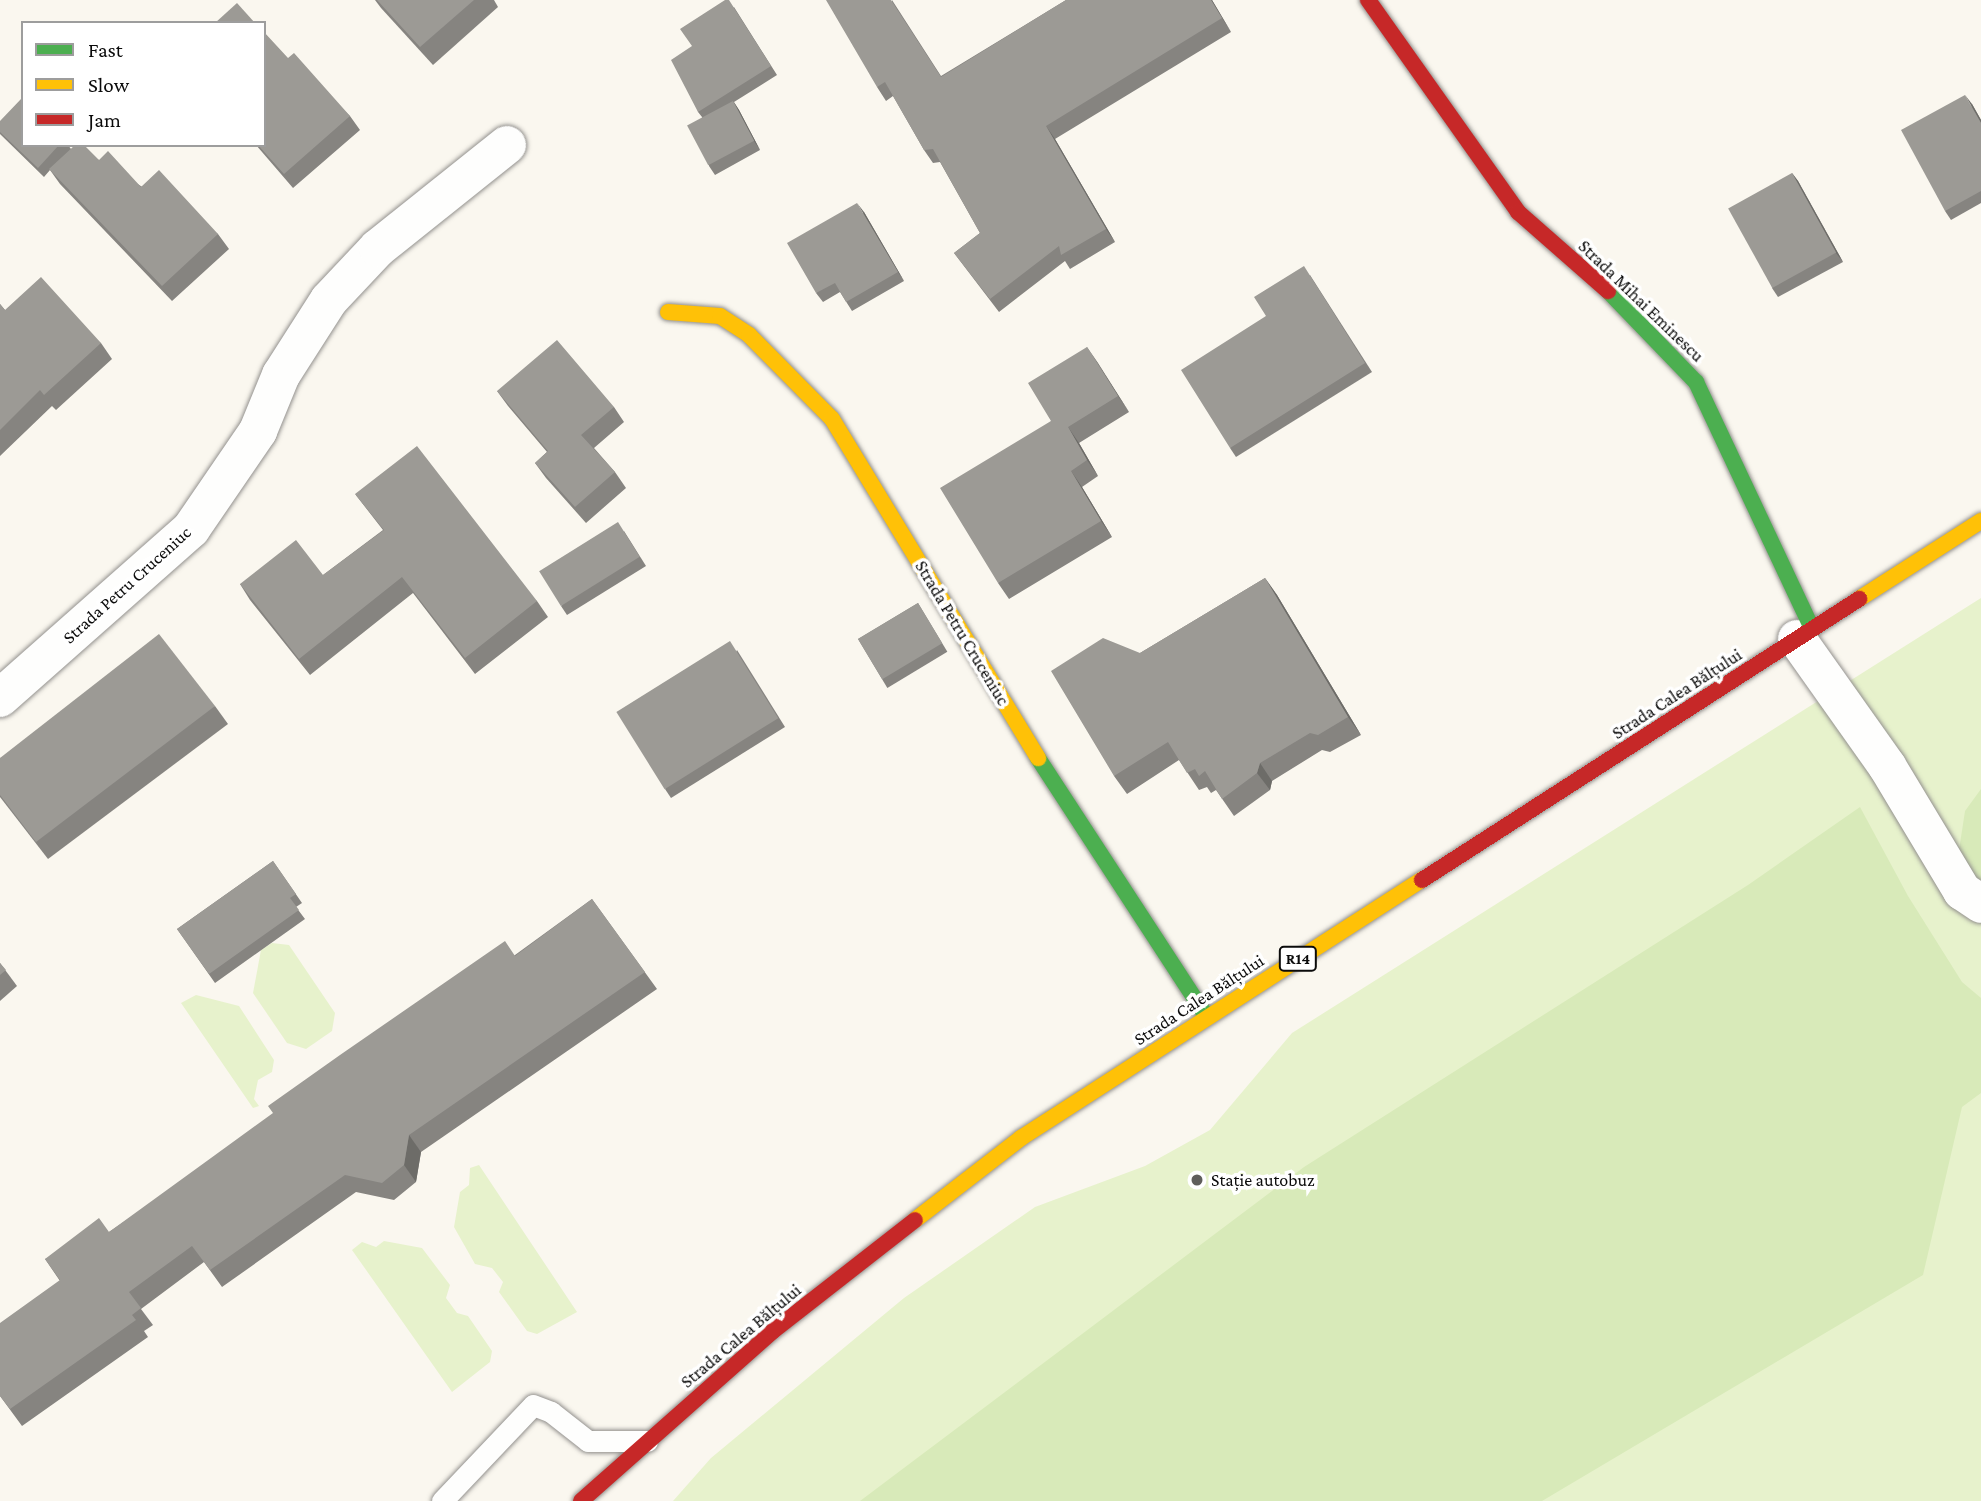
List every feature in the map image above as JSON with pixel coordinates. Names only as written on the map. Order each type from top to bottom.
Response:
[{"type":"main road","name":"Strada Mihai Eminescu","points":[[1368,0],[1518,212],[1618,300],[1696,382],[1805,634]]},
{"type":"main road","name":"Strada Petru Cruceniuc","points":[[668,312],[720,316],[749,335],[832,419],[1042,764],[1207,1017]]},
{"type":"main road","name":"Strada Calea Bălțului","points":[[647,1441],[773,1331],[1021,1138],[1981,521]]},
{"type":"main road","name":"R14","points":[[620,1489],[647,1441]]},
{"type":"main road","name":"R14","points":[[581,1501],[647,1441]]},
{"type":"street","name":"Strada Petru Cruceniuc","points":[[0,698],[191,528],[258,430],[281,375],[329,300],[378,248],[507,145]]},
{"type":"street","points":[[1805,634],[1962,891],[1981,904]]},
{"type":"lane","points":[[442,1501],[533,1405],[551,1412],[588,1441],[647,1441]]},
{"type":"green space","points":[[1981,598],[1981,1501],[673,1501],[711,1458],[904,1298],[1035,1207],[1145,1166],[1210,1130],[1292,1033]]},
{"type":"green space","points":[[1981,789],[1981,881],[1956,870],[1965,811]]},
{"type":"green space","points":[[1860,807],[1908,896],[1962,982],[1981,998],[1981,1093],[1962,1107],[1923,1275],[1542,1501],[860,1501],[1304,1167],[1748,885]]},
{"type":"green space","points":[[272,943],[289,945],[335,1013],[332,1031],[306,1049],[287,1043],[253,993],[261,950]]},
{"type":"green space","points":[[196,995],[239,1006],[274,1060],[272,1072],[258,1080],[254,1099],[259,1106],[253,1108],[181,1003]]},
{"type":"green space","points":[[479,1165],[577,1312],[537,1334],[527,1331],[499,1292],[503,1282],[492,1268],[475,1264],[454,1227],[460,1192],[469,1185],[470,1168]]},
{"type":"green space","points":[[384,1241],[422,1248],[450,1285],[446,1298],[457,1313],[468,1316],[492,1351],[490,1362],[452,1392],[352,1250],[362,1242],[376,1247]]},
{"type":"building","points":[[377,0],[474,0],[420,47]]},
{"type":"building","points":[[729,0],[771,66],[698,112],[671,60],[692,46],[680,29]]},
{"type":"building","points":[[826,0],[891,0],[941,77],[1066,0],[1211,0],[1222,18],[1046,126],[1106,229],[1061,255],[1059,246],[990,299],[954,253],[980,233],[933,149],[924,150],[885,82],[877,87]]},
{"type":"building","points":[[237,3],[253,21],[217,21]]},
{"type":"building","points":[[266,34],[288,58],[294,53],[350,116],[284,174],[260,147],[266,147]]},
{"type":"building","points":[[1965,95],[1981,123],[1981,191],[1945,211],[1901,130]]},
{"type":"building","points":[[21,99],[21,147],[57,147],[38,168],[0,132],[0,121]]},
{"type":"building","points":[[733,101],[754,141],[708,165],[687,125]]},
{"type":"building","points":[[73,147],[86,147],[99,160],[108,151],[141,187],[159,170],[218,234],[162,286],[49,169]]},
{"type":"building","points":[[1792,173],[1836,253],[1772,288],[1728,208]]},
{"type":"building","points":[[857,203],[898,272],[846,302],[835,283],[816,293],[787,243]]},
{"type":"building","points":[[1304,266],[1365,363],[1230,448],[1181,370],[1266,316],[1254,297]]},
{"type":"building","points":[[41,277],[101,343],[44,395],[40,390],[0,430],[0,304],[5,310]]},
{"type":"building","points":[[557,340],[614,407],[581,435],[615,472],[575,507],[535,463],[548,451],[497,391]]},
{"type":"building","points":[[1087,347],[1118,396],[1068,427],[1087,460],[1071,471],[1101,521],[998,583],[940,488],[1051,421],[1028,383]]},
{"type":"building","points":[[417,446],[537,601],[465,658],[402,577],[299,659],[240,584],[296,540],[323,575],[384,530],[355,494]]},
{"type":"building","points":[[618,522],[640,557],[561,606],[539,571]]},
{"type":"building","points":[[1265,578],[1348,717],[1318,735],[1310,733],[1260,763],[1257,773],[1222,799],[1205,771],[1199,776],[1195,769],[1187,773],[1168,742],[1114,776],[1051,671],[1103,638],[1140,653]]},
{"type":"building","points":[[918,603],[942,643],[882,679],[858,639]]},
{"type":"building","points":[[159,634],[215,706],[36,842],[0,795],[0,758]]},
{"type":"building","points":[[730,641],[778,718],[665,789],[616,712]]},
{"type":"building","points":[[273,861],[296,894],[290,898],[299,910],[209,974],[177,929]]},
{"type":"building","points":[[592,899],[645,972],[409,1135],[404,1165],[382,1183],[345,1175],[210,1270],[192,1246],[129,1292],[141,1308],[132,1315],[136,1320],[10,1409],[0,1396],[0,1323],[60,1280],[45,1259],[99,1218],[109,1232],[273,1113],[268,1106],[505,941],[515,956]]},
{"type":"building","points":[[0,963],[6,970],[0,975]]},
{"type":"traffic: fast","points":[[1608,291],[1696,382],[1812,629]]},
{"type":"traffic: fast","points":[[1038,758],[1207,1017]]},
{"type":"traffic: slow","points":[[668,312],[720,316],[749,335],[832,419],[1038,758]]},
{"type":"traffic: slow","points":[[1859,599],[1981,521]]},
{"type":"traffic: slow","points":[[915,1220],[1021,1138],[1422,880]]},
{"type":"traffic: jam","points":[[1368,0],[1518,212],[1608,291]]},
{"type":"traffic: jam","points":[[1422,880],[1859,599]]},
{"type":"traffic: jam","points":[[581,1501],[773,1331],[915,1220]]},
{"type":"place","name":"Stație autobuz","points":[[1197,1180]]}]
